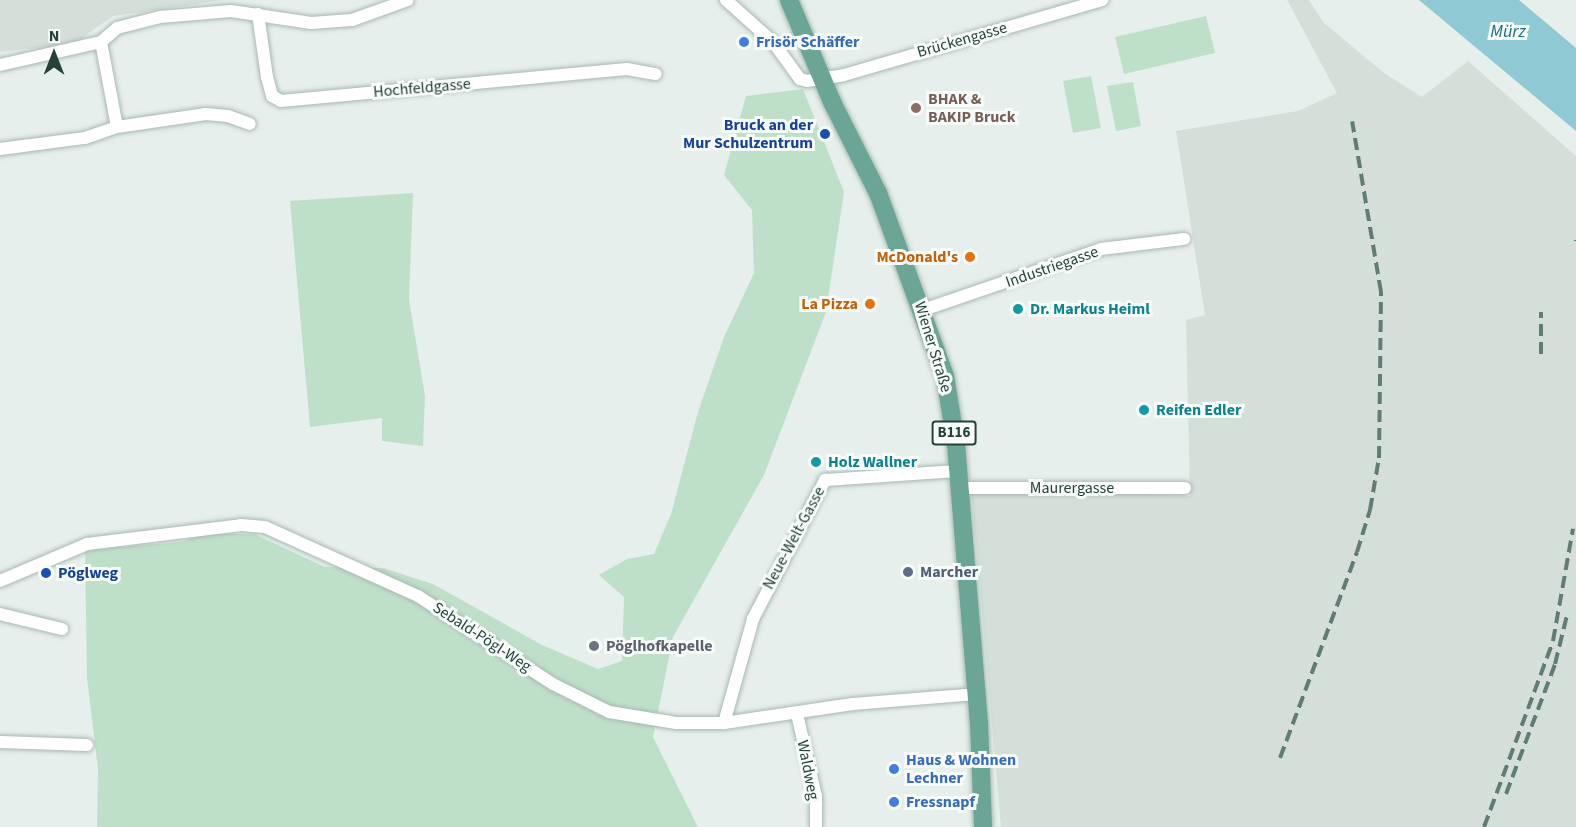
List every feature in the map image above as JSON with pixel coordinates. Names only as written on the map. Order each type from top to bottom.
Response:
[{"type":"main road","name":"Wiener Straße","points":[[789,0],[822,79],[878,193],[923,310],[945,376],[959,480],[976,694],[983,827]]},
{"type":"street","points":[[0,65],[101,42],[117,28],[160,17],[231,11],[311,23],[352,20],[408,0]]},
{"type":"street","points":[[726,0],[773,42],[800,79],[822,79]]},
{"type":"street","name":"Brückengasse","points":[[822,79],[1102,0]]},
{"type":"street","name":"Hochfeldgasse","points":[[258,14],[272,96],[281,101],[627,69],[656,74]]},
{"type":"street","points":[[101,42],[117,127]]},
{"type":"street","points":[[0,149],[86,138],[117,127],[206,114],[228,116],[250,124]]},
{"type":"street","name":"Industriegasse","points":[[923,310],[1101,249],[1184,239]]},
{"type":"street","name":"Neue-Welt-Gasse","points":[[724,723],[734,680],[757,610],[825,480],[959,480]]},
{"type":"street","name":"Maurergasse","points":[[959,480],[1185,488]]},
{"type":"street","name":"Sebald-Pögl-Weg","points":[[0,581],[87,544],[241,525],[265,527],[418,596],[553,684],[609,712],[676,723],[724,723],[853,704],[976,694]]},
{"type":"street","points":[[0,614],[62,629]]},
{"type":"street","name":"Waldweg","points":[[797,714],[816,796],[816,827]]},
{"type":"street","points":[[0,742],[87,745]]},
{"type":"shaded area","points":[[0,0],[224,0],[113,16],[74,44],[0,52]]},
{"type":"shaded area","points":[[1287,0],[1309,0],[1324,23],[1384,73],[1422,97],[1468,61],[1576,156],[1576,827],[1001,827],[971,487],[1190,496],[1186,320],[1205,315],[1176,131],[1298,111],[1337,93]]},
{"type":"green space","points":[[1206,16],[1215,53],[1124,74],[1115,37]]},
{"type":"green space","points":[[1091,76],[1101,128],[1073,133],[1063,81]]},
{"type":"green space","points":[[1133,82],[1141,126],[1116,131],[1107,86]]},
{"type":"green space","points":[[803,89],[844,192],[826,312],[764,475],[673,637],[653,737],[698,827],[97,827],[98,769],[87,678],[85,550],[181,542],[204,534],[254,534],[325,567],[383,568],[433,584],[542,645],[598,669],[622,661],[624,597],[599,575],[627,559],[654,554],[671,514],[698,412],[724,337],[754,273],[752,210],[724,175],[746,96]]},
{"type":"green space","points":[[413,193],[409,300],[425,396],[423,446],[382,441],[382,418],[310,427],[290,201]]},
{"type":"water","name":"Mürz","points":[[1419,0],[1519,0],[1576,48],[1576,131]]},
{"type":"railway","points":[[1280,758],[1357,552],[1370,510],[1379,458],[1381,292],[1352,121]]},
{"type":"railway","points":[[1541,312],[1541,354]]},
{"type":"railway","points":[[1484,827],[1553,641],[1573,529]]},
{"type":"railway","points":[[1506,794],[1555,664],[1567,615]]},
{"type":"place","name":"Frisör Schäffer","points":[[744,42]]},
{"type":"place","name":"BHAK & BAKIP Bruck","points":[[916,108]]},
{"type":"place","name":"Bruck an der Mur Schulzentrum","points":[[825,134]]},
{"type":"place","name":"McDonald's","points":[[970,257]]},
{"type":"place","name":"La Pizza","points":[[870,304]]},
{"type":"place","name":"Dr. Markus Heiml","points":[[1018,309]]},
{"type":"place","name":"Reifen Edler","points":[[1144,410]]},
{"type":"place","name":"Holz Wallner","points":[[816,462]]},
{"type":"place","name":"Marcher","points":[[908,572]]},
{"type":"place","name":"Pöglweg","points":[[46,573]]},
{"type":"place","name":"Pöglhofkapelle","points":[[594,646]]},
{"type":"place","name":"Haus & Wohnen Lechner","points":[[894,769]]},
{"type":"place","name":"Fressnapf","points":[[894,802]]}]
